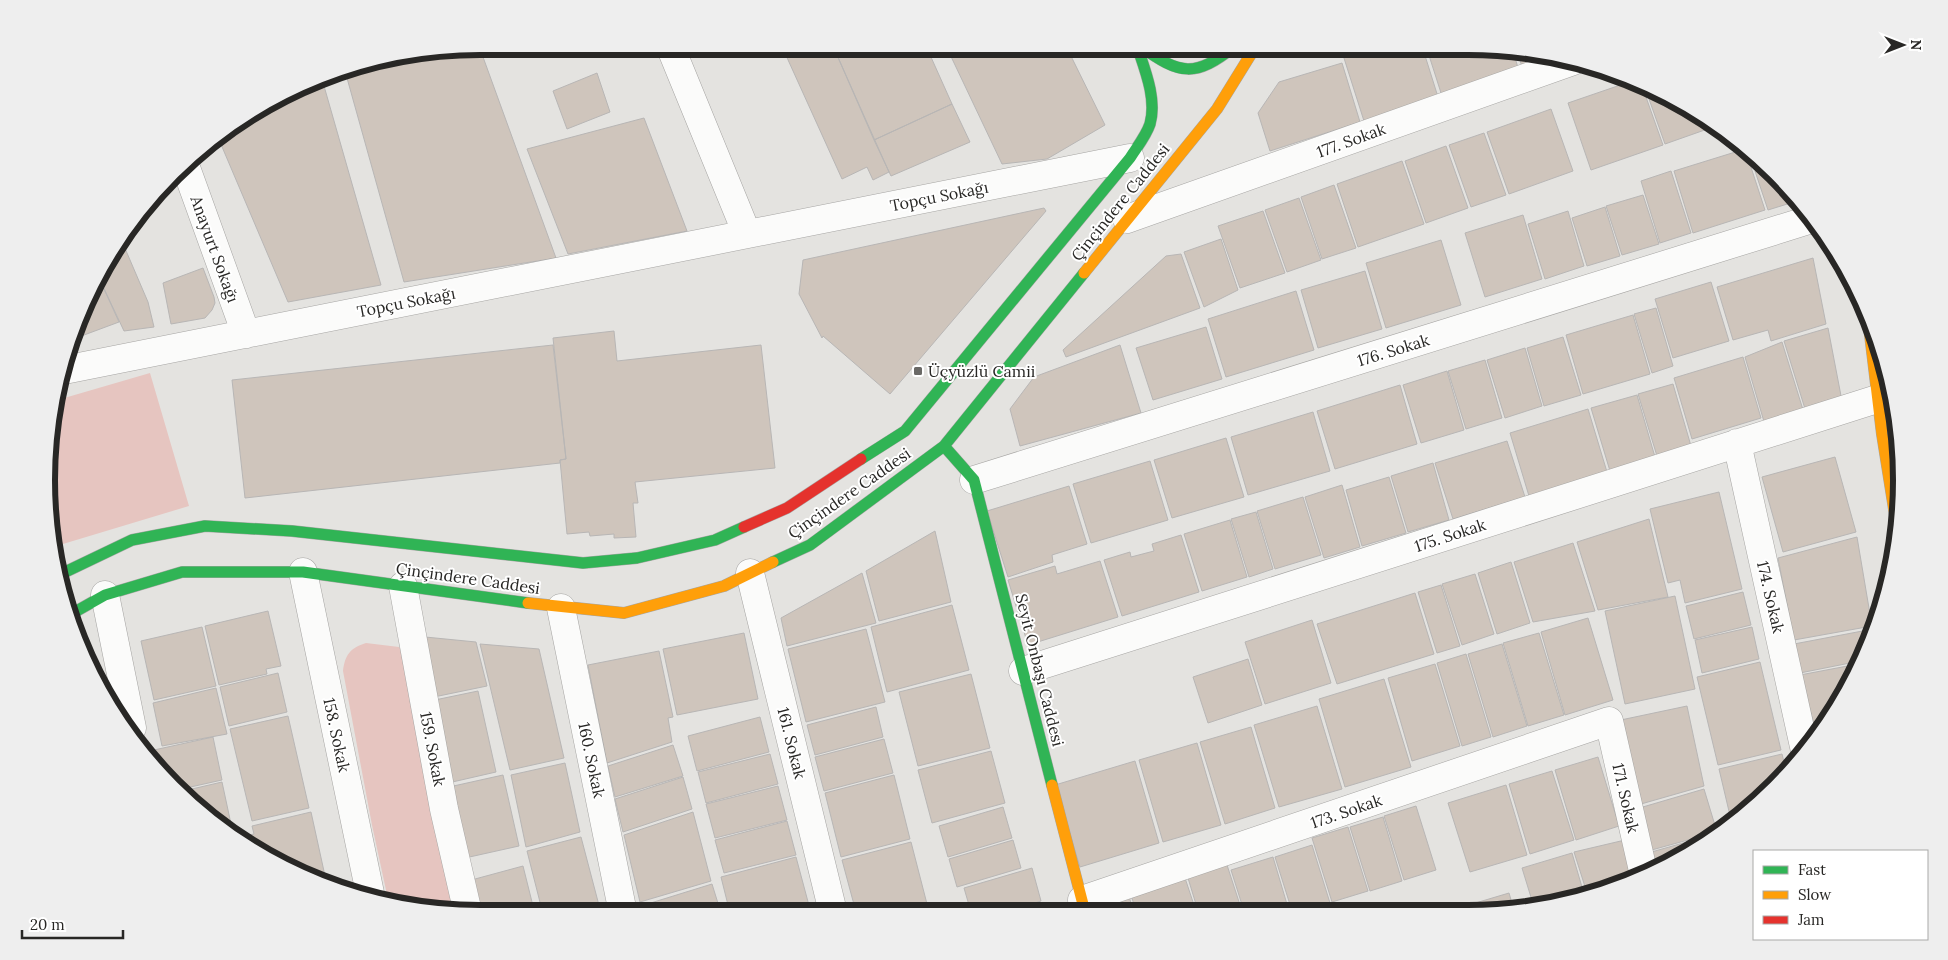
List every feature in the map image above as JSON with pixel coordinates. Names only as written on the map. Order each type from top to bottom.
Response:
[{"type":"main road","name":"Çinçindere Caddesi","points":[[65,572],[132,540],[205,526],[292,531],[583,562],[637,558],[715,540],[787,508],[905,431],[1130,158],[1150,123],[1150,97],[1141,55]]},
{"type":"main road","points":[[1150,55],[1163,64],[1181,72],[1201,69],[1222,55]]},
{"type":"main road","name":"Çinçindere Caddesi","points":[[76,611],[105,595],[182,572],[303,572],[561,608],[624,613],[724,586],[810,545],[944,446],[1217,109],[1250,55]]},
{"type":"main road","points":[[1871,346],[1892,498]]},
{"type":"main road","name":"Seyit Onbaşı Caddesi","points":[[944,446],[974,480],[1084,905]]},
{"type":"street","points":[[674,55],[747,234]]},
{"type":"street","name":"177. Sokak","points":[[1127,219],[1561,65]]},
{"type":"street","name":"Topçu Sokağı","points":[[69,369],[1130,158]]},
{"type":"street","name":"Anayurt Sokağı","points":[[187,171],[246,334]]},
{"type":"street","name":"176. Sokak","points":[[974,480],[1805,221]]},
{"type":"street","name":"175. Sokak","points":[[1023,671],[1877,399]]},
{"type":"street","name":"174. Sokak","points":[[1737,443],[1803,742]]},
{"type":"street","name":"158. Sokak","points":[[303,572],[370,891]]},
{"type":"street","name":"161. Sokak","points":[[750,573],[831,905]]},
{"type":"street","name":"159. Sokak","points":[[403,586],[444,809],[466,905]]},
{"type":"street","points":[[105,595],[131,721]]},
{"type":"street","name":"160. Sokak","points":[[561,608],[621,905]]},
{"type":"street","name":"173. Sokak","points":[[1087,905],[1609,721]]},
{"type":"street","name":"171. Sokak","points":[[1609,721],[1642,868]]},
{"type":"shaded area","points":[[150,373],[189,506],[60,545],[55,480],[56,452],[63,398]]},
{"type":"shaded area","points":[[366,643],[399,647],[407,661],[458,904],[387,895],[343,671],[347,656],[356,647]]},
{"type":"building","points":[[482,55],[556,258],[404,282],[347,78],[344,79],[370,69],[397,63],[452,56]]},
{"type":"building","points":[[786,55],[837,55],[889,172],[873,180],[867,167],[842,179]]},
{"type":"building","points":[[837,55],[930,55],[952,104],[874,140]]},
{"type":"building","points":[[950,55],[1070,55],[1105,125],[1047,159],[1002,164]]},
{"type":"building","points":[[1343,55],[1425,55],[1438,97],[1364,121]]},
{"type":"building","points":[[1429,55],[1515,58],[1519,71],[1442,96]]},
{"type":"building","points":[[1519,59],[1540,61],[1523,70]]},
{"type":"building","points":[[1342,63],[1360,122],[1270,151],[1258,113],[1279,82]]},
{"type":"building","points":[[597,73],[610,112],[567,129],[553,91]]},
{"type":"building","points":[[1623,84],[1631,87],[1645,94],[1663,145],[1591,170],[1568,103]]},
{"type":"building","points":[[324,85],[381,285],[288,302],[221,143],[267,112]]},
{"type":"building","points":[[1648,95],[1707,129],[1665,144]]},
{"type":"building","points":[[952,104],[970,142],[891,176],[874,140]]},
{"type":"building","points":[[1551,109],[1573,171],[1509,194],[1487,132]]},
{"type":"building","points":[[644,118],[687,231],[568,254],[527,149]]},
{"type":"building","points":[[1484,133],[1506,195],[1471,207],[1449,145]]},
{"type":"building","points":[[1446,146],[1468,208],[1426,223],[1405,161]]},
{"type":"building","points":[[1737,151],[1749,161],[1765,210],[1693,233],[1674,171]]},
{"type":"building","points":[[1402,161],[1424,224],[1358,247],[1337,184]]},
{"type":"building","points":[[1759,170],[1790,203],[1768,210],[1755,171]]},
{"type":"building","points":[[1671,171],[1691,233],[1660,243],[1641,181]]},
{"type":"building","points":[[1334,185],[1356,248],[1322,259],[1301,197]]},
{"type":"building","points":[[1643,195],[1659,244],[1622,255],[1606,206]]},
{"type":"building","points":[[1299,198],[1321,260],[1287,272],[1265,210]]},
{"type":"building","points":[[1605,207],[1620,256],[1587,266],[1572,218]]},
{"type":"building","points":[[1044,208],[1046,211],[890,394],[823,336],[822,338],[799,294],[803,260]]},
{"type":"building","points":[[1263,211],[1285,273],[1240,288],[1218,226]]},
{"type":"building","points":[[1568,211],[1584,266],[1545,279],[1528,224]]},
{"type":"building","points":[[1523,215],[1542,279],[1485,297],[1465,233]]},
{"type":"building","points":[[1221,239],[1238,290],[1204,307],[1184,252]]},
{"type":"building","points":[[1441,240],[1461,305],[1386,328],[1366,263]]},
{"type":"building","points":[[125,248],[148,302],[154,327],[124,331],[102,285]]},
{"type":"building","points":[[1181,254],[1200,308],[1066,357],[1063,350],[1166,256]]},
{"type":"building","points":[[1813,258],[1826,324],[1771,341],[1768,330],[1733,340],[1717,287]]},
{"type":"building","points":[[203,268],[214,297],[215,303],[212,310],[205,318],[171,324],[163,283]]},
{"type":"building","points":[[1365,271],[1382,329],[1318,348],[1301,290]]},
{"type":"building","points":[[1711,282],[1729,341],[1673,358],[1655,299]]},
{"type":"building","points":[[102,285],[119,322],[80,336],[87,317]]},
{"type":"building","points":[[1296,291],[1314,350],[1226,377],[1208,319]]},
{"type":"building","points":[[1656,308],[1673,366],[1652,373],[1634,314]]},
{"type":"building","points":[[1633,315],[1650,374],[1583,394],[1566,335]]},
{"type":"building","points":[[1206,327],[1222,379],[1153,400],[1136,348]]},
{"type":"building","points":[[1828,328],[1842,401],[1806,412],[1784,341]]},
{"type":"building","points":[[614,331],[617,361],[761,345],[775,468],[635,482],[638,503],[633,503],[636,537],[614,538],[614,534],[590,536],[589,532],[567,534],[560,460],[566,459],[553,338]]},
{"type":"building","points":[[1563,337],[1581,395],[1544,406],[1527,348]]},
{"type":"building","points":[[1782,342],[1804,413],[1765,425],[1745,357]]},
{"type":"building","points":[[553,345],[566,459],[560,460],[560,463],[245,498],[232,380]]},
{"type":"building","points":[[1120,345],[1141,413],[1020,446],[1010,409],[1034,377]]},
{"type":"building","points":[[1525,348],[1542,406],[1505,418],[1487,360]]},
{"type":"building","points":[[1743,357],[1761,418],[1692,439],[1674,378]]},
{"type":"building","points":[[1485,360],[1502,418],[1466,429],[1448,371]]},
{"type":"building","points":[[1447,371],[1464,430],[1421,443],[1403,385]]},
{"type":"building","points":[[1673,384],[1691,446],[1657,456],[1638,394]]},
{"type":"building","points":[[1400,385],[1417,444],[1335,469],[1317,411]]},
{"type":"building","points":[[1637,395],[1655,457],[1610,471],[1591,408]]},
{"type":"building","points":[[1588,409],[1607,472],[1529,496],[1510,433]]},
{"type":"building","points":[[1313,412],[1330,471],[1248,495],[1231,437]]},
{"type":"building","points":[[1226,438],[1244,497],[1172,518],[1154,460]]},
{"type":"building","points":[[1507,441],[1525,497],[1453,519],[1435,463]]},
{"type":"building","points":[[1835,457],[1856,532],[1783,552],[1762,477]]},
{"type":"building","points":[[1150,461],[1168,520],[1091,543],[1073,484]]},
{"type":"building","points":[[1433,463],[1449,520],[1408,532],[1391,476]]},
{"type":"building","points":[[1389,477],[1406,533],[1362,546],[1346,490]]},
{"type":"building","points":[[1342,485],[1360,547],[1324,558],[1305,497]]},
{"type":"building","points":[[1069,486],[1087,544],[1052,555],[1053,562],[1008,577],[987,511]]},
{"type":"building","points":[[1719,492],[1742,589],[1685,603],[1680,580],[1668,583],[1650,509]]},
{"type":"building","points":[[1303,497],[1321,555],[1275,569],[1257,511]]},
{"type":"building","points":[[1256,512],[1273,569],[1249,577],[1231,519]]},
{"type":"building","points":[[1649,519],[1668,597],[1598,610],[1577,542]]},
{"type":"building","points":[[1230,520],[1247,577],[1202,591],[1184,534]]},
{"type":"building","points":[[935,531],[951,602],[879,621],[866,571]]},
{"type":"building","points":[[1181,535],[1199,592],[1122,616],[1104,560],[1130,552],[1131,557],[1154,551],[1152,544]]},
{"type":"building","points":[[1857,537],[1870,616],[1867,627],[1794,640],[1778,558]]},
{"type":"building","points":[[1573,543],[1595,611],[1533,622],[1514,562]]},
{"type":"building","points":[[1100,561],[1118,617],[1028,645],[1008,580],[1055,566],[1057,574]]},
{"type":"building","points":[[1511,562],[1530,623],[1497,634],[1478,573]]},
{"type":"building","points":[[862,573],[876,623],[787,646],[781,618]]},
{"type":"building","points":[[1475,574],[1494,634],[1462,645],[1442,584]]},
{"type":"building","points":[[1441,585],[1460,646],[1437,653],[1418,592]]},
{"type":"building","points":[[1743,592],[1751,625],[1694,639],[1686,606]]},
{"type":"building","points":[[1415,593],[1434,654],[1337,684],[1317,624]]},
{"type":"building","points":[[1675,596],[1695,689],[1625,704],[1605,611]]},
{"type":"building","points":[[952,605],[969,670],[887,692],[871,627]]},
{"type":"building","points":[[268,611],[281,666],[266,669],[267,674],[219,685],[205,626]]},
{"type":"building","points":[[1588,618],[1613,700],[1565,715],[1541,632]]},
{"type":"building","points":[[1312,620],[1331,683],[1265,704],[1245,642]]},
{"type":"building","points":[[202,627],[216,686],[154,700],[141,641]]},
{"type":"building","points":[[1752,627],[1759,659],[1702,673],[1695,640]]},
{"type":"building","points":[[866,629],[885,702],[806,722],[788,649]]},
{"type":"building","points":[[1865,630],[1852,663],[1800,673],[1794,644]]},
{"type":"building","points":[[744,633],[758,699],[677,715],[663,649]]},
{"type":"building","points":[[1539,633],[1564,715],[1528,726],[1503,643]]},
{"type":"building","points":[[415,636],[476,642],[487,686],[429,698]]},
{"type":"building","points":[[480,644],[539,649],[564,758],[510,770]]},
{"type":"building","points":[[1502,644],[1527,726],[1493,737],[1468,654]]},
{"type":"building","points":[[659,651],[673,717],[668,718],[672,742],[607,763],[588,665]]},
{"type":"building","points":[[1466,654],[1491,737],[1462,746],[1437,663]]},
{"type":"building","points":[[1248,659],[1262,705],[1208,723],[1193,677]]},
{"type":"building","points":[[1760,662],[1781,750],[1718,765],[1697,677]]},
{"type":"building","points":[[1435,664],[1460,746],[1412,761],[1388,678]]},
{"type":"building","points":[[1850,665],[1814,726],[1800,675]]},
{"type":"building","points":[[278,673],[287,712],[229,726],[220,687]]},
{"type":"building","points":[[971,674],[990,748],[918,766],[899,692]]},
{"type":"building","points":[[1384,679],[1411,767],[1345,787],[1319,699]]},
{"type":"building","points":[[216,688],[227,734],[162,746],[153,703]]},
{"type":"building","points":[[478,691],[496,772],[448,783],[430,701]]},
{"type":"building","points":[[1317,706],[1342,789],[1279,807],[1254,725]]},
{"type":"building","points":[[1687,706],[1704,786],[1634,806],[1616,721]]},
{"type":"building","points":[[876,707],[883,737],[815,755],[807,725]]},
{"type":"building","points":[[288,716],[309,808],[252,821],[230,729]]},
{"type":"building","points":[[760,717],[769,752],[697,771],[688,736]]},
{"type":"building","points":[[1251,727],[1275,808],[1225,824],[1200,742]]},
{"type":"building","points":[[213,737],[222,780],[187,788],[160,760],[154,750]]},
{"type":"building","points":[[884,739],[893,773],[824,791],[815,757]]},
{"type":"building","points":[[1197,743],[1221,825],[1163,842],[1139,760]]},
{"type":"building","points":[[673,745],[683,776],[615,797],[608,766]]},
{"type":"building","points":[[991,751],[1005,803],[932,823],[918,770]]},
{"type":"building","points":[[770,754],[778,784],[706,803],[698,772]]},
{"type":"building","points":[[1782,754],[1784,764],[1769,781],[1730,815],[1719,769]]},
{"type":"building","points":[[1598,757],[1619,826],[1576,840],[1555,770]]},
{"type":"building","points":[[1135,761],[1159,843],[1080,867],[1055,785]]},
{"type":"building","points":[[565,763],[580,832],[526,847],[511,775]]},
{"type":"building","points":[[1552,771],[1574,840],[1530,854],[1509,784]]},
{"type":"building","points":[[503,775],[519,846],[465,858],[449,787]]},
{"type":"building","points":[[894,775],[910,839],[841,857],[825,793]]},
{"type":"building","points":[[683,777],[692,809],[623,832],[615,799]]},
{"type":"building","points":[[222,782],[231,824],[221,817],[189,790]]},
{"type":"building","points":[[1506,785],[1527,855],[1470,872],[1448,803]]},
{"type":"building","points":[[778,786],[787,820],[715,838],[706,804]]},
{"type":"building","points":[[1704,789],[1715,825],[1697,838],[1648,851],[1636,809]]},
{"type":"building","points":[[1416,806],[1436,870],[1404,880],[1384,816]]},
{"type":"building","points":[[1003,807],[1012,838],[948,857],[939,826]]},
{"type":"building","points":[[311,812],[325,876],[292,861],[249,837],[249,835],[254,834],[252,826]]},
{"type":"building","points":[[693,812],[711,881],[640,902],[624,835]]},
{"type":"building","points":[[1383,817],[1402,881],[1370,891],[1350,827]]},
{"type":"building","points":[[787,821],[796,855],[724,873],[715,840]]},
{"type":"building","points":[[1348,827],[1368,891],[1332,902],[1312,838]]},
{"type":"building","points":[[581,837],[599,905],[541,905],[527,851]]},
{"type":"building","points":[[1013,840],[1021,868],[957,887],[949,859]]},
{"type":"building","points":[[1625,840],[1631,873],[1586,888],[1574,852]]},
{"type":"building","points":[[1692,841],[1651,863],[1648,853]]},
{"type":"building","points":[[911,842],[927,904],[854,905],[842,860]]},
{"type":"building","points":[[1312,845],[1330,903],[1324,905],[1290,905],[1275,857]]},
{"type":"building","points":[[1572,853],[1583,889],[1532,900],[1522,868]]},
{"type":"building","points":[[796,857],[809,905],[728,905],[721,877]]},
{"type":"building","points":[[1273,857],[1287,905],[1242,905],[1231,870]]},
{"type":"building","points":[[1227,865],[1240,905],[1196,905],[1188,878]]},
{"type":"building","points":[[523,866],[533,905],[475,905],[464,882]]},
{"type":"building","points":[[1032,868],[1041,901],[1028,905],[969,905],[964,888]]},
{"type":"building","points":[[1185,878],[1194,905],[1134,905],[1131,895]]},
{"type":"building","points":[[712,884],[719,905],[644,905]]},
{"type":"building","points":[[1509,893],[1512,902],[1496,904],[1469,905]]},
{"type":"building","points":[[1129,896],[1131,905],[1100,905]]},
{"type":"traffic: fast","points":[[861,459],[905,431],[1130,158],[1146,133],[1152,114],[1149,85],[1140,55]]},
{"type":"traffic: fast","points":[[1153,55],[1166,63],[1188,69],[1209,64],[1222,55]]},
{"type":"traffic: fast","points":[[773,562],[810,545],[944,446],[1084,273]]},
{"type":"traffic: fast","points":[[944,446],[974,480],[1052,785]]},
{"type":"traffic: fast","points":[[65,572],[132,540],[205,526],[292,531],[583,563],[637,558],[715,540],[744,527]]},
{"type":"traffic: fast","points":[[76,611],[105,595],[182,572],[303,572],[528,603]]},
{"type":"traffic: slow","points":[[1084,273],[1217,109],[1250,55]]},
{"type":"traffic: slow","points":[[1872,348],[1892,499]]},
{"type":"traffic: slow","points":[[528,603],[624,613],[724,586],[773,562]]},
{"type":"traffic: slow","points":[[1052,785],[1083,905]]},
{"type":"traffic: jam","points":[[744,527],[787,508],[861,459]]},
{"type":"place","name":"Üçyüzlü Camii","points":[[918,371]]}]
